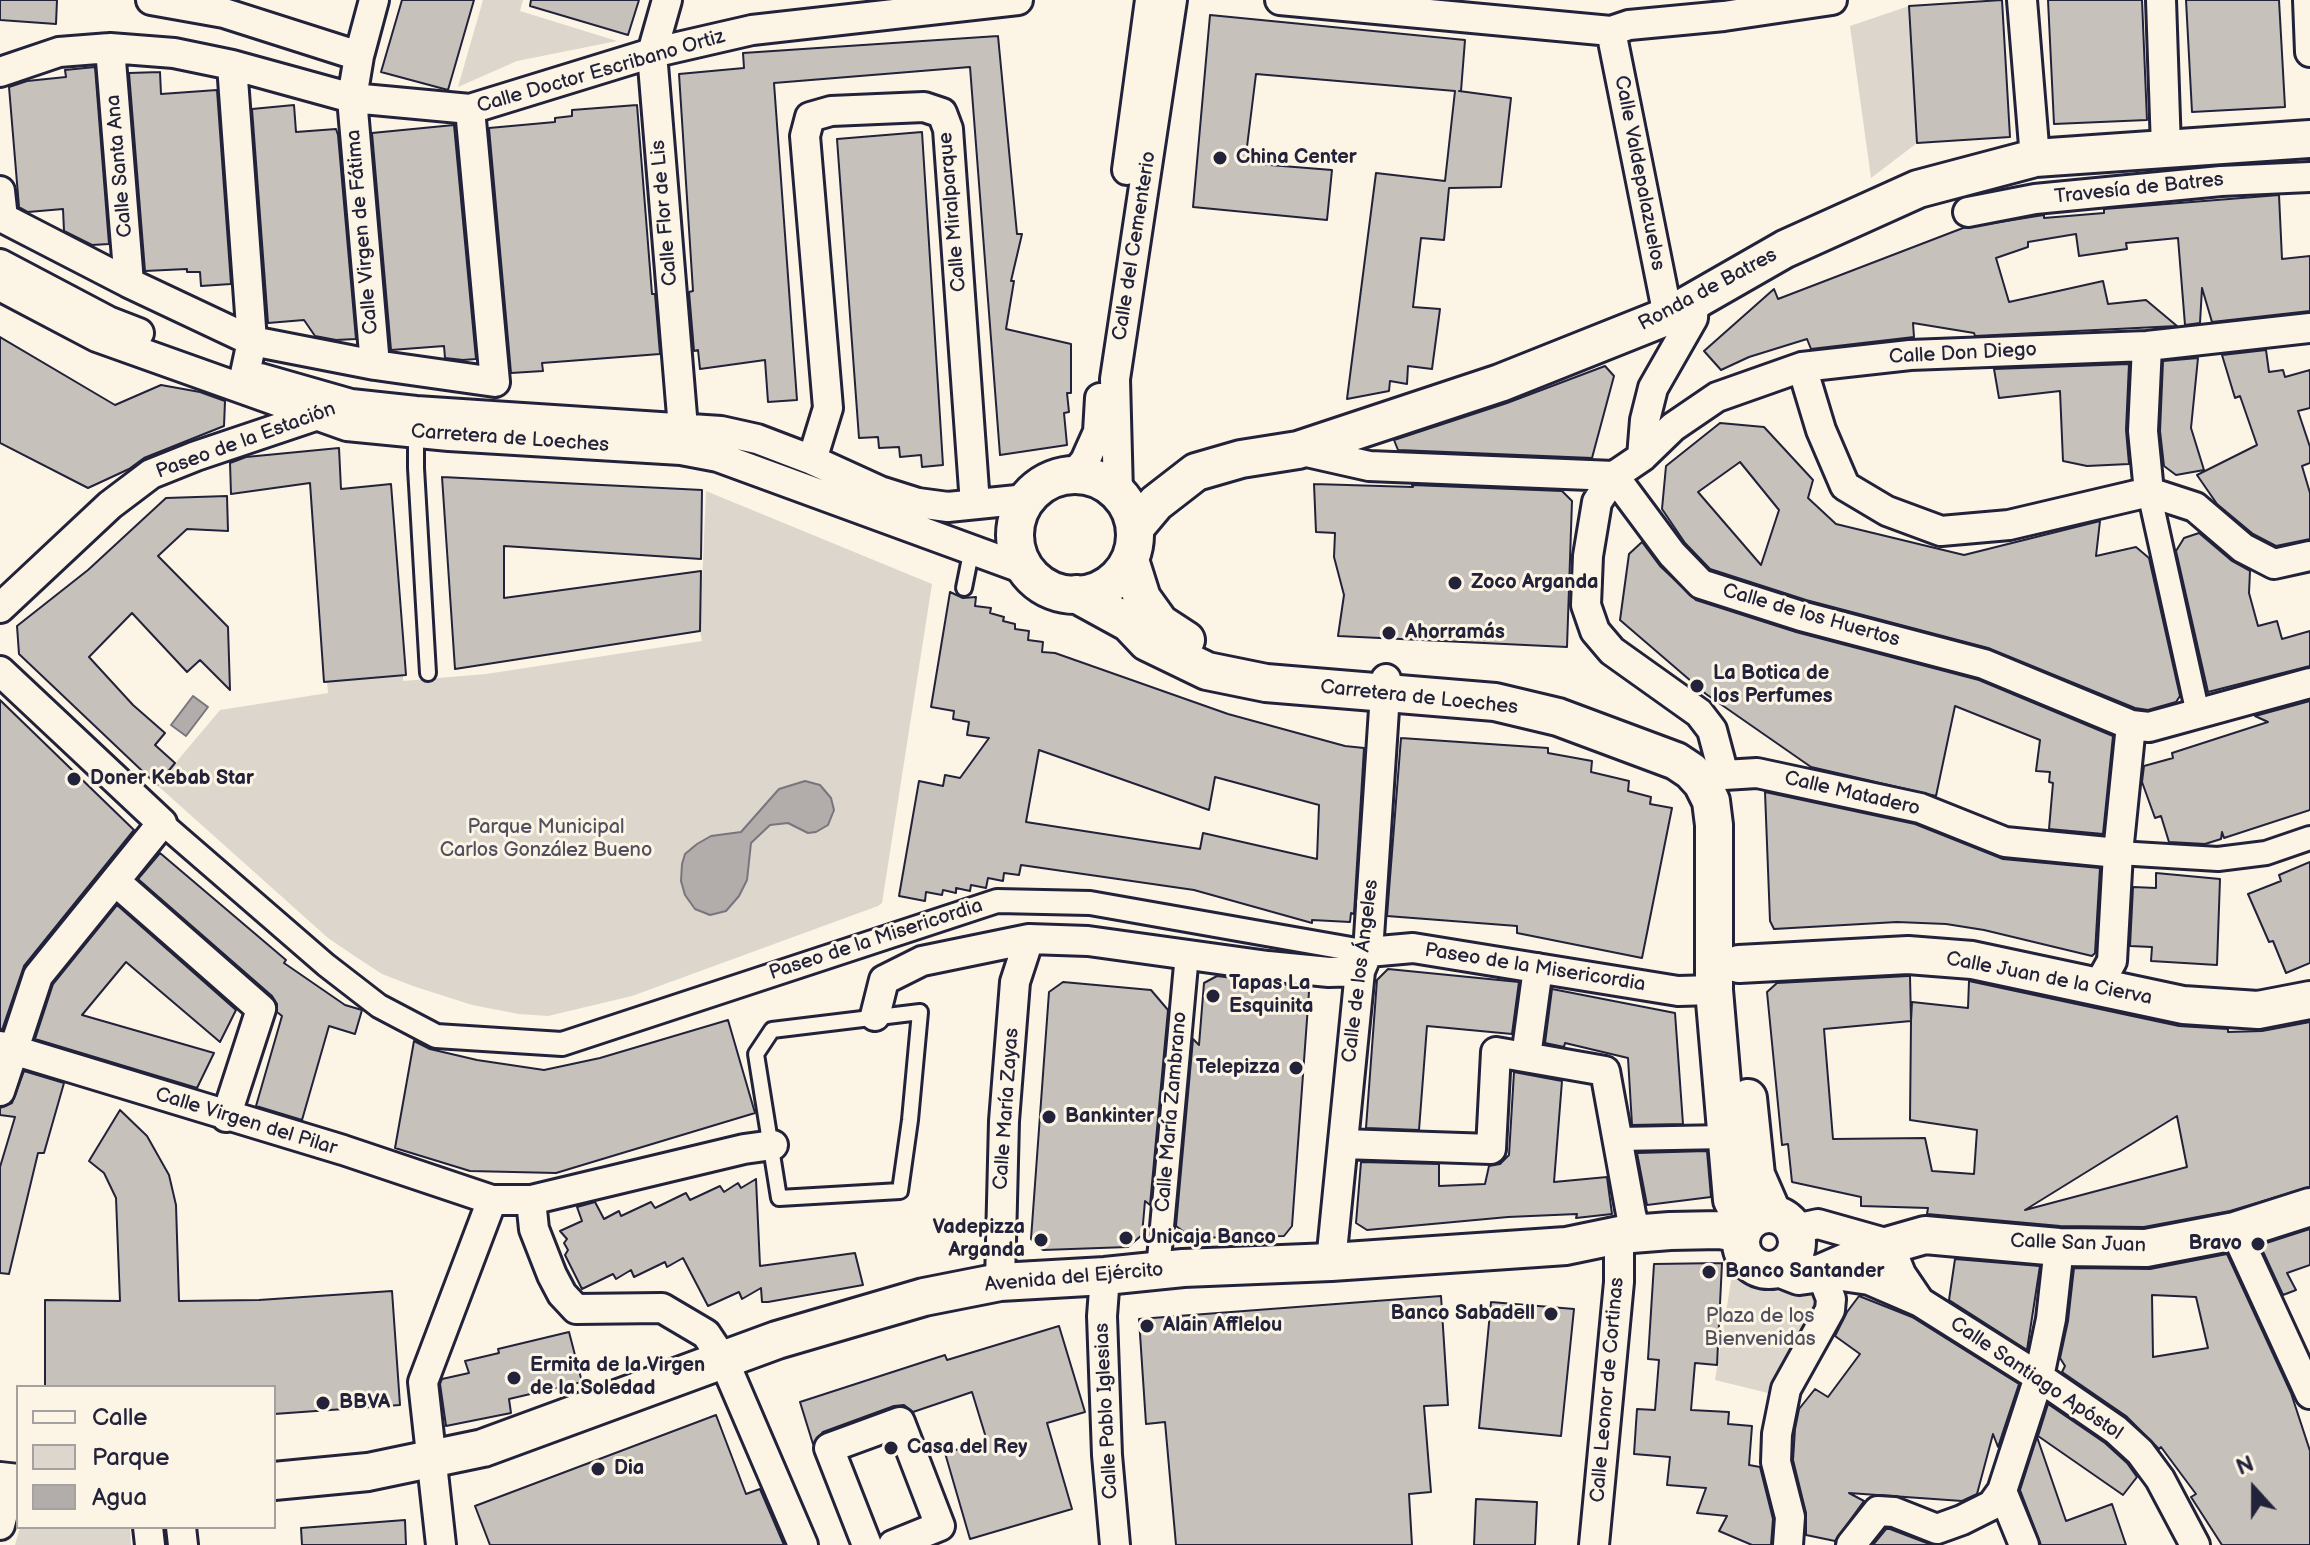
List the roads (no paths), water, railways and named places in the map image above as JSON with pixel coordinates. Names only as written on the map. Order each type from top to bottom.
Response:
[{"type":"street","points":[[151,0],[224,13],[359,56]]},
{"type":"street","name":"Calle Virgen de Fátima","points":[[374,0],[352,98],[375,365]]},
{"type":"street","name":"Calle Flor de Lis","points":[[667,0],[652,53],[683,428]]},
{"type":"street","name":"Calle Doctor Escribano Ortiz","points":[[0,72],[59,52],[110,48],[174,53],[232,65],[352,98],[470,109],[652,53],[752,30],[1018,0]]},
{"type":"street","name":"Calle del Cementerio","points":[[1073,475],[1085,461],[1098,432],[1102,355],[1150,0]]},
{"type":"street","name":"Calle del Cementerio","points":[[1118,493],[1115,379],[1172,0]]},
{"type":"street","points":[[1280,0],[1627,19],[1724,16],[1832,0]]},
{"type":"street","points":[[2021,202],[2022,0]]},
{"type":"street","points":[[2161,0],[2166,148]]},
{"type":"street","points":[[2308,0],[2310,52]]},
{"type":"street","name":"Calle Valdepalazuelos","points":[[1627,19],[1681,308]]},
{"type":"street","name":"Calle Santa Ana","points":[[110,48],[129,283]]},
{"type":"street","points":[[232,65],[252,341],[244,381]]},
{"type":"street","name":"Calle Miralparque","points":[[812,460],[828,408],[805,136],[810,117],[831,111],[924,107],[942,113],[948,129],[975,504]]},
{"type":"street","points":[[1,205],[129,283],[252,341],[375,365],[495,382],[470,109]]},
{"type":"street","name":"Ronda de Batres","points":[[1132,544],[1156,503],[1196,472],[1241,459],[1298,450],[1500,383],[1681,308],[1785,249],[1918,189],[2023,162],[2166,148],[2310,139]]},
{"type":"street","name":"Travesía de Batres","points":[[1968,212],[2021,202],[2221,181],[2310,177]]},
{"type":"street","name":"Carretera de Loeches","points":[[0,264],[108,321],[215,364],[315,416],[347,426],[416,422],[683,428],[740,434],[812,460],[880,491],[918,503],[948,507],[1027,499]]},
{"type":"street","name":"Carretera de Loeches","points":[[0,286],[97,337],[244,381],[351,404],[416,422],[681,450],[718,457],[1027,570]]},
{"type":"street","points":[[1642,457],[1645,420],[1653,388],[1693,318],[1681,308]]},
{"type":"street","name":"Calle Don Diego","points":[[1614,476],[1642,457],[1673,427],[1717,397],[1802,367],[1910,355],[2147,346],[2310,328]]},
{"type":"street","points":[[2147,346],[2143,431],[2149,492],[2198,714]]},
{"type":"street","points":[[1802,367],[1821,430],[1845,486],[1887,511],[1941,531],[2009,525],[2149,492],[2195,507],[2243,548],[2274,564],[2310,556]]},
{"type":"street","name":"Paseo de la Estación","points":[[0,608],[110,505],[151,474],[351,404]]},
{"type":"street","points":[[1298,450],[1369,466],[1614,476]]},
{"type":"street","points":[[1073,475],[1105,483],[1118,493],[1132,515],[1132,544],[1113,581],[1089,593],[1076,594],[1048,588],[1027,570],[1019,557],[1016,527],[1027,499],[1040,487],[1055,478],[1073,475]]},
{"type":"street","points":[[1614,476],[1597,502],[1588,556],[1586,605],[1595,631],[1612,651],[1699,713],[1712,730],[1733,811],[1741,1023],[1764,1226]]},
{"type":"street","name":"Calle de los Huertos","points":[[1614,476],[1672,554],[1701,584],[1801,616],[1984,664],[2131,725],[2149,727],[2310,683]]},
{"type":"street","name":"Carretera de Loeches","points":[[1132,544],[1142,598],[1160,623],[1210,657],[1269,671],[1495,702],[1558,717],[1676,761],[1691,771],[1702,783],[1713,813],[1714,990],[1733,1206],[1764,1226]]},
{"type":"street","name":"Carretera de Loeches","points":[[1076,594],[1129,623],[1147,642],[1207,671],[1266,683],[1495,685],[1557,694],[1605,708],[1688,747],[1724,775]]},
{"type":"street","points":[[0,671],[162,823],[38,976],[6,1048],[0,1091]]},
{"type":"street","name":"Calle de los Ángeles","points":[[1331,1262],[1364,961],[1386,686]]},
{"type":"street","points":[[2097,988],[2112,961],[2118,853],[2131,725]]},
{"type":"street","name":"Calle Matadero","points":[[1724,775],[1757,773],[1920,808],[2005,842],[2118,853]]},
{"type":"street","name":"Paseo de la Misericordia","points":[[162,823],[326,965],[379,1006],[436,1036],[562,1044],[997,901],[1090,903],[1364,961]]},
{"type":"street","points":[[2118,853],[2218,859],[2266,853],[2310,838]]},
{"type":"street","points":[[115,881],[261,1009],[226,1117]]},
{"type":"street","name":"Paseo de la Misericordia","points":[[875,1016],[884,980],[922,961],[1029,939],[1088,941],[1329,972],[1413,948],[1678,991],[1714,990]]},
{"type":"street","name":"Calle María Zayas","points":[[1000,1282],[1004,1121],[1015,982],[1029,939]]},
{"type":"street","name":"Calle María Zambrano","points":[[1158,1270],[1187,954]]},
{"type":"street","name":"Calle Juan de la Cierva","points":[[1739,964],[1908,955],[1972,960],[2183,1005],[2258,1010],[2310,1000]]},
{"type":"street","points":[[1343,1144],[1491,1149],[1496,1052],[1526,1057],[1538,968]]},
{"type":"street","name":"Calle Virgen del Pilar","points":[[6,1048],[343,1150],[492,1200],[531,1200],[744,1149],[773,1145]]},
{"type":"street","name":"Calle Leonor de Cortinas","points":[[1526,1057],[1605,1071],[1631,1214],[1619,1282],[1594,1545]]},
{"type":"street","points":[[1618,1139],[1727,1137]]},
{"type":"street","points":[[441,1545],[423,1382],[492,1200]]},
{"type":"street","points":[[531,1200],[534,1229],[552,1275],[562,1294],[576,1309],[662,1308],[706,1334],[724,1361],[803,1545]]},
{"type":"street","name":"Calle San Juan","points":[[1821,1273],[1889,1244],[1925,1235],[2059,1247],[2146,1248],[2235,1231],[2310,1207]]},
{"type":"street","name":"Calle San Juan","points":[[1764,1226],[1818,1224],[1889,1244]]},
{"type":"street","points":[[1764,1226],[1798,1247],[1789,1264],[1781,1269],[1767,1271],[1753,1266],[1741,1248],[1764,1226]]},
{"type":"street","name":"Avenida del Ejército","points":[[276,1481],[368,1472],[483,1448],[777,1340],[924,1297],[1000,1282],[1566,1246],[1628,1235],[1764,1226]]},
{"type":"street","points":[[2235,1231],[2310,1394]]},
{"type":"street","name":"Calle Santiago Apóstol","points":[[1889,1244],[1901,1274],[1920,1302]]},
{"type":"street","points":[[1851,1545],[1878,1511],[1894,1512],[1936,1537],[1992,1505],[2002,1491],[2039,1377],[2051,1319],[2059,1247]]},
{"type":"street","name":"Calle Santiago Apóstol","points":[[1781,1269],[1799,1276],[1821,1273],[1869,1280],[1920,1302],[2039,1377],[2116,1430],[2140,1452],[2160,1479],[2195,1545]]},
{"type":"street","points":[[1795,1543],[1776,1462],[1777,1434],[1786,1389],[1830,1310],[1831,1299],[1821,1273]]},
{"type":"street","name":"Calle Pablo Iglesias","points":[[1105,1276],[1102,1316],[1115,1545]]},
{"type":"street","points":[[867,1545],[829,1448],[900,1422],[940,1526],[893,1545]]},
{"type":"street","name":"Avenida del Ejército","points":[[276,1461],[330,1457],[432,1459]]},
{"type":"street","points":[[0,1525],[9,1473]]},
{"type":"street","points":[[2002,1491],[2024,1545]]},
{"type":"lane","points":[[416,422],[428,673]]},
{"type":"lane","points":[[964,588],[972,548]]},
{"type":"lane","points":[[920,1012],[900,1191],[779,1198],[773,1145],[756,1054],[772,1030],[920,1012]]},
{"type":"water","points":[[193,696],[208,707],[186,736],[171,725]]},
{"type":"water","points":[[805,781],[820,785],[831,798],[834,810],[828,825],[808,833],[788,823],[770,825],[751,843],[747,880],[726,911],[710,915],[695,909],[685,895],[681,881],[685,854],[711,836],[741,832],[779,789]]},
{"type":"place","name":"China Center","points":[[1220,158]]},
{"type":"place","name":"Zoco Arganda","points":[[1455,583]]},
{"type":"place","name":"Ahorramás","points":[[1389,633]]},
{"type":"place","name":"La Botica de los Perfumes","points":[[1697,686]]},
{"type":"place","name":"Doner Kebab Star","points":[[74,779]]},
{"type":"place","name":"Tapas La Esquinita","points":[[1213,996]]},
{"type":"place","name":"Telepizza","points":[[1296,1068]]},
{"type":"place","name":"Bankinter","points":[[1049,1117]]},
{"type":"place","name":"Unicaja Banco","points":[[1126,1238]]},
{"type":"place","name":"Vadepizza Arganda","points":[[1041,1240]]},
{"type":"place","name":"Bravo","points":[[2258,1244]]},
{"type":"place","name":"Banco Santander","points":[[1709,1272]]},
{"type":"place","name":"Banco Sabadell","points":[[1551,1314]]},
{"type":"place","name":"Alain Afflelou","points":[[1147,1326]]},
{"type":"place","name":"Ermita de la Virgen de la Soledad","points":[[514,1378]]},
{"type":"place","name":"BBVA","points":[[323,1403]]},
{"type":"place","name":"Casa del Rey","points":[[891,1448]]},
{"type":"place","name":"Dia","points":[[598,1469]]},
{"type":"park label","name":"Parque Municipal Carlos González Bueno","points":[[546,840]]},
{"type":"park label","name":"Plaza de los Bienvenidas","points":[[1760,1328]]}]
